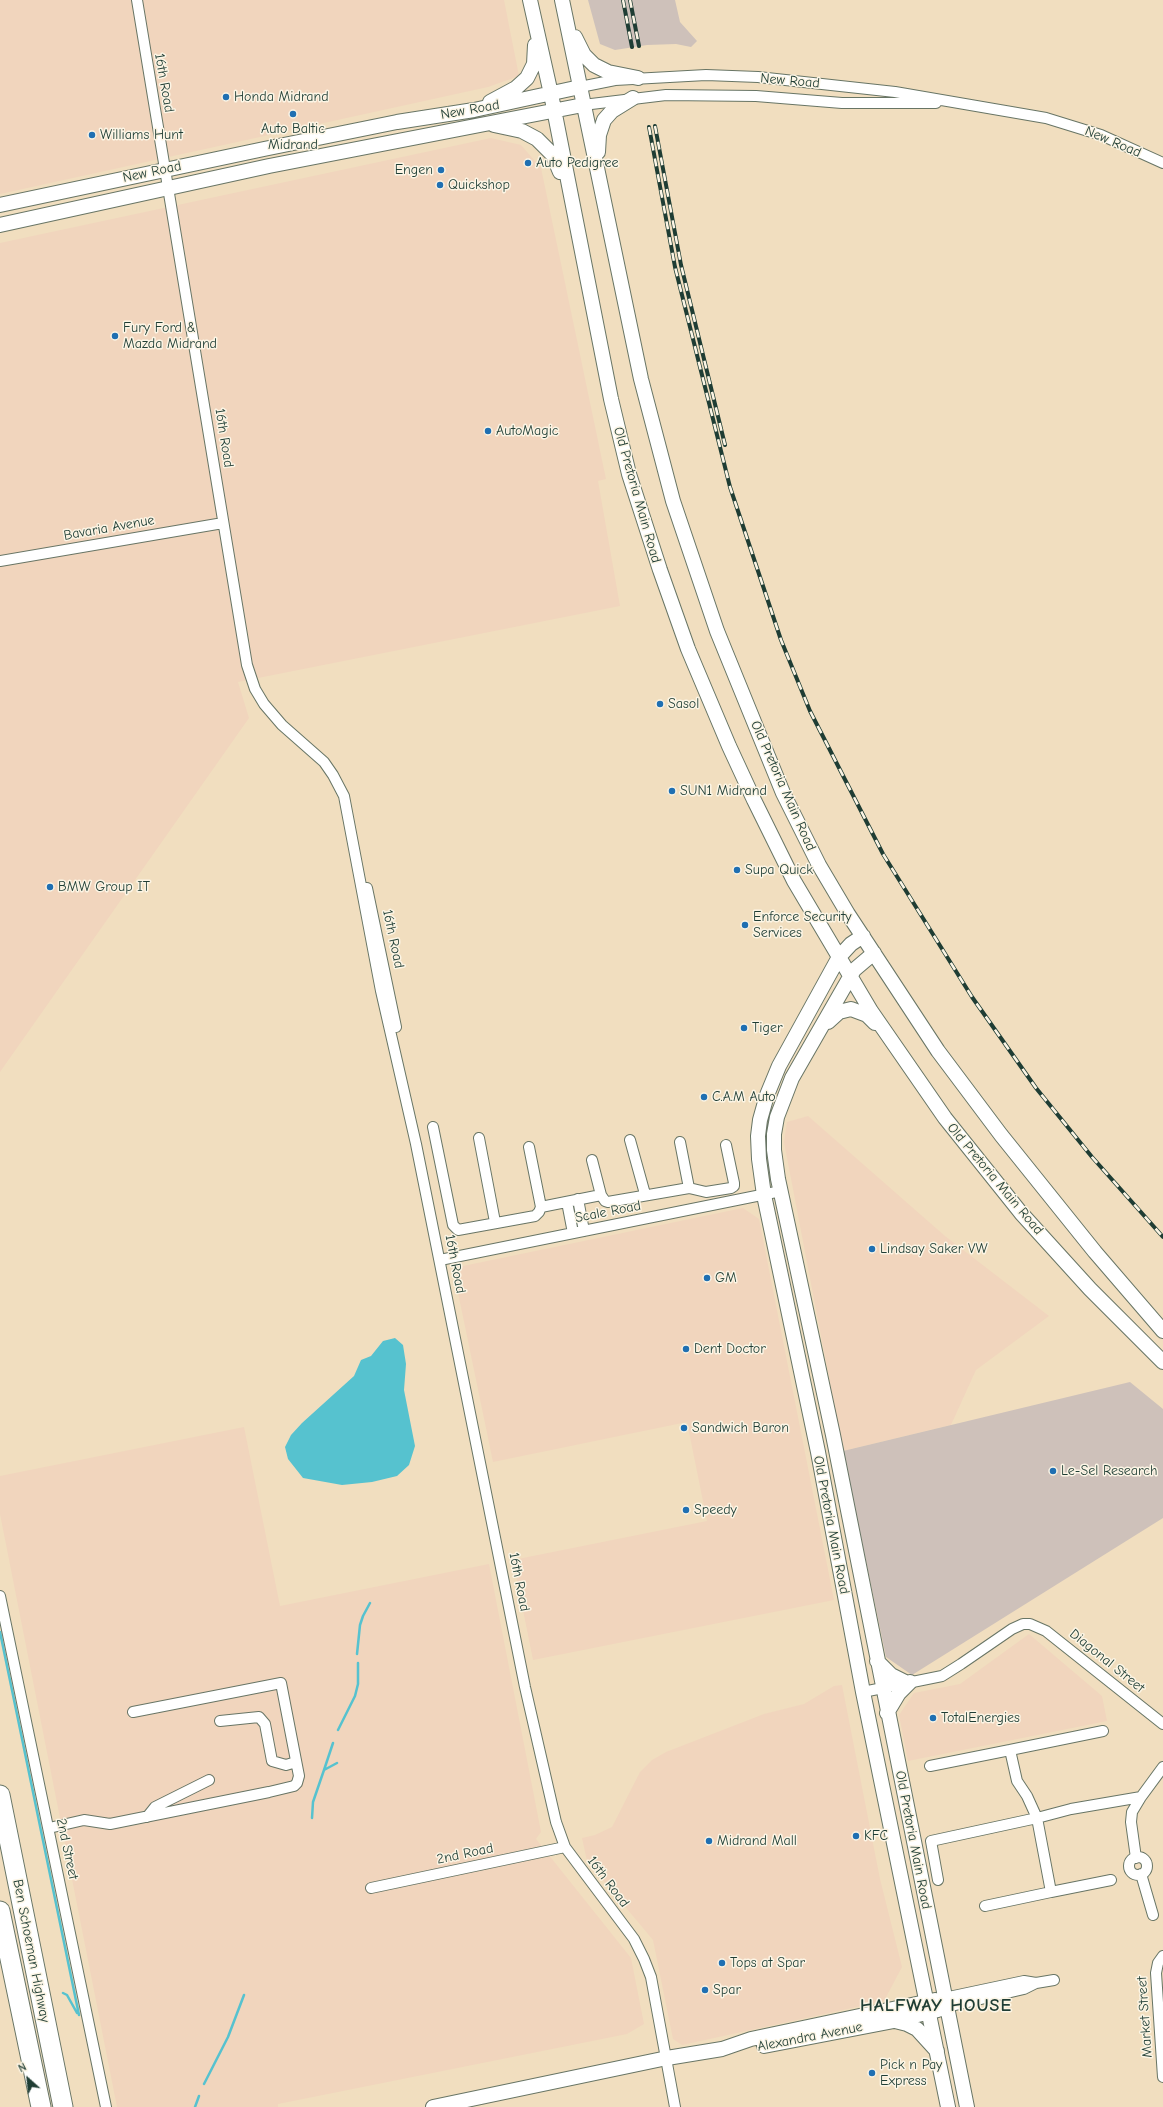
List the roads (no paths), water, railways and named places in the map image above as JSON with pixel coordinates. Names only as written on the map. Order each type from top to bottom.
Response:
[{"type":"highway","name":"Ben Schoeman Highway","points":[[0,1795],[63,2107]]},
{"type":"highway","name":"Ben Schoeman Highway","points":[[0,1911],[41,2107]]},
{"type":"main road","name":"Old Pretoria Main Road","points":[[530,0],[551,94],[572,207],[619,436],[638,503],[667,591],[707,695],[754,800],[788,870],[850,977],[892,1045],[945,1118],[997,1185],[1090,1289],[1163,1362]]},
{"type":"main road","name":"Old Pretoria Main Road","points":[[562,0],[641,380],[673,501],[692,562],[720,638],[783,793],[819,865],[863,936],[938,1051],[980,1108],[1095,1252],[1163,1331]]},
{"type":"main road","points":[[562,0],[577,41],[588,61],[604,71],[638,78]]},
{"type":"main road","points":[[474,110],[516,88],[525,81],[531,73],[535,55],[532,14]]},
{"type":"main road","name":"New Road","points":[[0,205],[166,169],[389,124],[474,110],[580,87]]},
{"type":"main road","points":[[596,161],[599,135],[604,120],[612,111],[633,98]]},
{"type":"main road","name":"New Road","points":[[0,225],[269,166],[488,124],[583,104]]},
{"type":"main road","points":[[488,124],[522,131],[533,136],[545,146],[557,164],[572,207]]},
{"type":"main road","name":"Old Pretoria Main Road","points":[[863,936],[851,944],[839,958],[789,1046],[767,1095],[758,1136],[759,1159],[764,1195],[818,1452],[863,1692],[948,2107]]},
{"type":"main road","name":"Old Pretoria Main Road","points":[[874,953],[857,967],[850,977],[816,1034],[787,1088],[777,1117],[774,1134],[774,1150],[781,1191],[833,1435],[882,1689],[967,2107]]},
{"type":"main road","points":[[816,1034],[836,1014],[842,1010],[851,1009],[869,1017],[892,1045]]},
{"type":"main road","points":[[877,1661],[891,1674],[909,1682],[887,1713]]},
{"type":"main road","name":"Alexandra Avenue","points":[[722,2049],[751,2039],[946,2003]]},
{"type":"main road","name":"Alexandra Avenue","points":[[433,2107],[667,2058],[722,2049],[751,2049],[894,2021],[928,2007]]},
{"type":"main road","points":[[894,2021],[908,2024],[917,2029],[938,2053]]},
{"type":"street","name":"16th Road","points":[[137,0],[247,666],[255,689],[274,716],[314,751],[333,775],[344,796],[354,848],[373,911],[396,1024],[404,1086],[525,1687],[556,1822],[565,1847],[634,1939],[644,1959],[651,1977],[675,2107]]},
{"type":"street","name":"New Road","points":[[580,87],[638,78],[706,74],[895,92],[944,102],[993,108],[1076,127],[1163,163]]},
{"type":"street","name":"New Road","points":[[583,104],[633,98],[678,95],[756,96],[842,103],[923,104],[944,102]]},
{"type":"street","name":"Bavaria Avenue","points":[[0,561],[223,523]]},
{"type":"street","points":[[433,1127],[454,1228],[458,1230],[495,1222],[535,1216],[541,1207],[601,1194]]},
{"type":"street","points":[[479,1138],[495,1222]]},
{"type":"street","points":[[630,1140],[645,1194]]},
{"type":"street","points":[[680,1142],[689,1188]]},
{"type":"street","points":[[592,1160],[601,1194],[605,1202],[645,1194],[689,1188],[706,1192],[734,1186],[726,1145]]},
{"type":"street","points":[[528,1147],[541,1207]]},
{"type":"street","name":"Scale Road","points":[[440,1260],[781,1191]]},
{"type":"street","points":[[578,1199],[584,1231]]},
{"type":"street","points":[[567,1202],[573,1233]]},
{"type":"street","name":"2nd Street","points":[[0,1596],[106,2107]]},
{"type":"street","name":"Diagonal Street","points":[[909,1682],[942,1676],[1012,1629],[1022,1624],[1030,1624],[1046,1631],[1163,1724]]},
{"type":"street","points":[[863,1692],[909,1682]]},
{"type":"street","points":[[49,1828],[84,1820],[110,1824],[294,1786],[297,1783],[299,1776],[281,1683],[132,1712]]},
{"type":"street","points":[[220,1721],[259,1717],[265,1724],[272,1761],[286,1765],[296,1762]]},
{"type":"street","points":[[930,1766],[1103,1731]]},
{"type":"street","points":[[1010,1750],[1017,1781],[1027,1796],[1037,1818],[1051,1892]]},
{"type":"street","points":[[1153,1914],[1141,1874],[1134,1874],[1129,1869],[1130,1861],[1136,1858],[1131,1817],[1141,1797],[1163,1768]]},
{"type":"street","points":[[147,1817],[156,1807],[209,1780]]},
{"type":"street","points":[[938,1880],[931,1841],[1071,1809],[1141,1797]]},
{"type":"street","name":"2nd Road","points":[[371,1888],[565,1847]]},
{"type":"street","points":[[985,1906],[1111,1880]]},
{"type":"street","name":"Market Street","points":[[1162,1957],[1158,1963],[1156,1973],[1163,2077]]},
{"type":"street","name":"Alexandra Avenue","points":[[946,2003],[1024,1989],[1036,1983],[1054,1980]]},
{"type":"water","points":[[395,1338],[403,1345],[406,1364],[404,1390],[415,1446],[409,1465],[397,1476],[372,1482],[342,1485],[303,1478],[288,1459],[285,1447],[291,1435],[302,1423],[354,1376],[361,1360],[371,1356],[383,1341]]},
{"type":"waterway","points":[[357,1654],[360,1625],[370,1603]]},
{"type":"waterway","points":[[0,1632],[79,2015]]},
{"type":"waterway","points":[[338,1730],[355,1696],[358,1684],[358,1663]]},
{"type":"waterway","points":[[324,1770],[333,1743]]},
{"type":"waterway","points":[[312,1818],[313,1802],[324,1770],[337,1763]]},
{"type":"waterway","points":[[63,1993],[67,1995],[77,2013]]},
{"type":"waterway","points":[[204,2084],[228,2037],[244,1995]]},
{"type":"waterway","points":[[195,2107],[199,2096]]},
{"type":"railway","points":[[623,0],[632,47]]},
{"type":"railway","points":[[630,0],[639,46]]},
{"type":"railway","points":[[655,126],[681,265],[725,445]]},
{"type":"railway","points":[[649,127],[675,267],[730,487],[781,640],[810,711],[883,854],[972,997],[1036,1088],[1092,1157],[1163,1237]]},
{"type":"place","name":"Honda Midrand","points":[[226,97]]},
{"type":"place","name":"Auto Baltic Midrand","points":[[293,114]]},
{"type":"place","name":"Williams Hunt","points":[[92,135]]},
{"type":"place","name":"Auto Pedigree","points":[[528,163]]},
{"type":"place","name":"Engen","points":[[441,170]]},
{"type":"place","name":"Quickshop","points":[[440,185]]},
{"type":"place","name":"Fury Ford & Mazda Midrand","points":[[115,336]]},
{"type":"place","name":"AutoMagic","points":[[488,431]]},
{"type":"place","name":"Sasol","points":[[660,704]]},
{"type":"place","name":"SUN1 Midrand","points":[[672,791]]},
{"type":"place","name":"Supa Quick","points":[[737,870]]},
{"type":"place","name":"BMW Group IT","points":[[50,887]]},
{"type":"place","name":"Enforce Security Services","points":[[745,925]]},
{"type":"place","name":"Tiger","points":[[744,1028]]},
{"type":"place","name":"C.A.M Auto","points":[[704,1097]]},
{"type":"place","name":"Lindsay Saker VW","points":[[872,1249]]},
{"type":"place","name":"GM","points":[[707,1278]]},
{"type":"place","name":"Dent Doctor","points":[[686,1349]]},
{"type":"place","name":"Sandwich Baron","points":[[684,1428]]},
{"type":"place","name":"Le-Sel Research","points":[[1053,1471]]},
{"type":"place","name":"Speedy","points":[[686,1510]]},
{"type":"place","name":"TotalEnergies","points":[[933,1718]]},
{"type":"place","name":"KFC","points":[[856,1836]]},
{"type":"place","name":"Midrand Mall","points":[[709,1841]]},
{"type":"place","name":"Tops at Spar","points":[[722,1963]]},
{"type":"place","name":"Spar","points":[[705,1990]]},
{"type":"place","name":"Pick n Pay Express","points":[[872,2073]]},
{"type":"district","name":"HALFWAY HOUSE","points":[[936,2006]]}]
